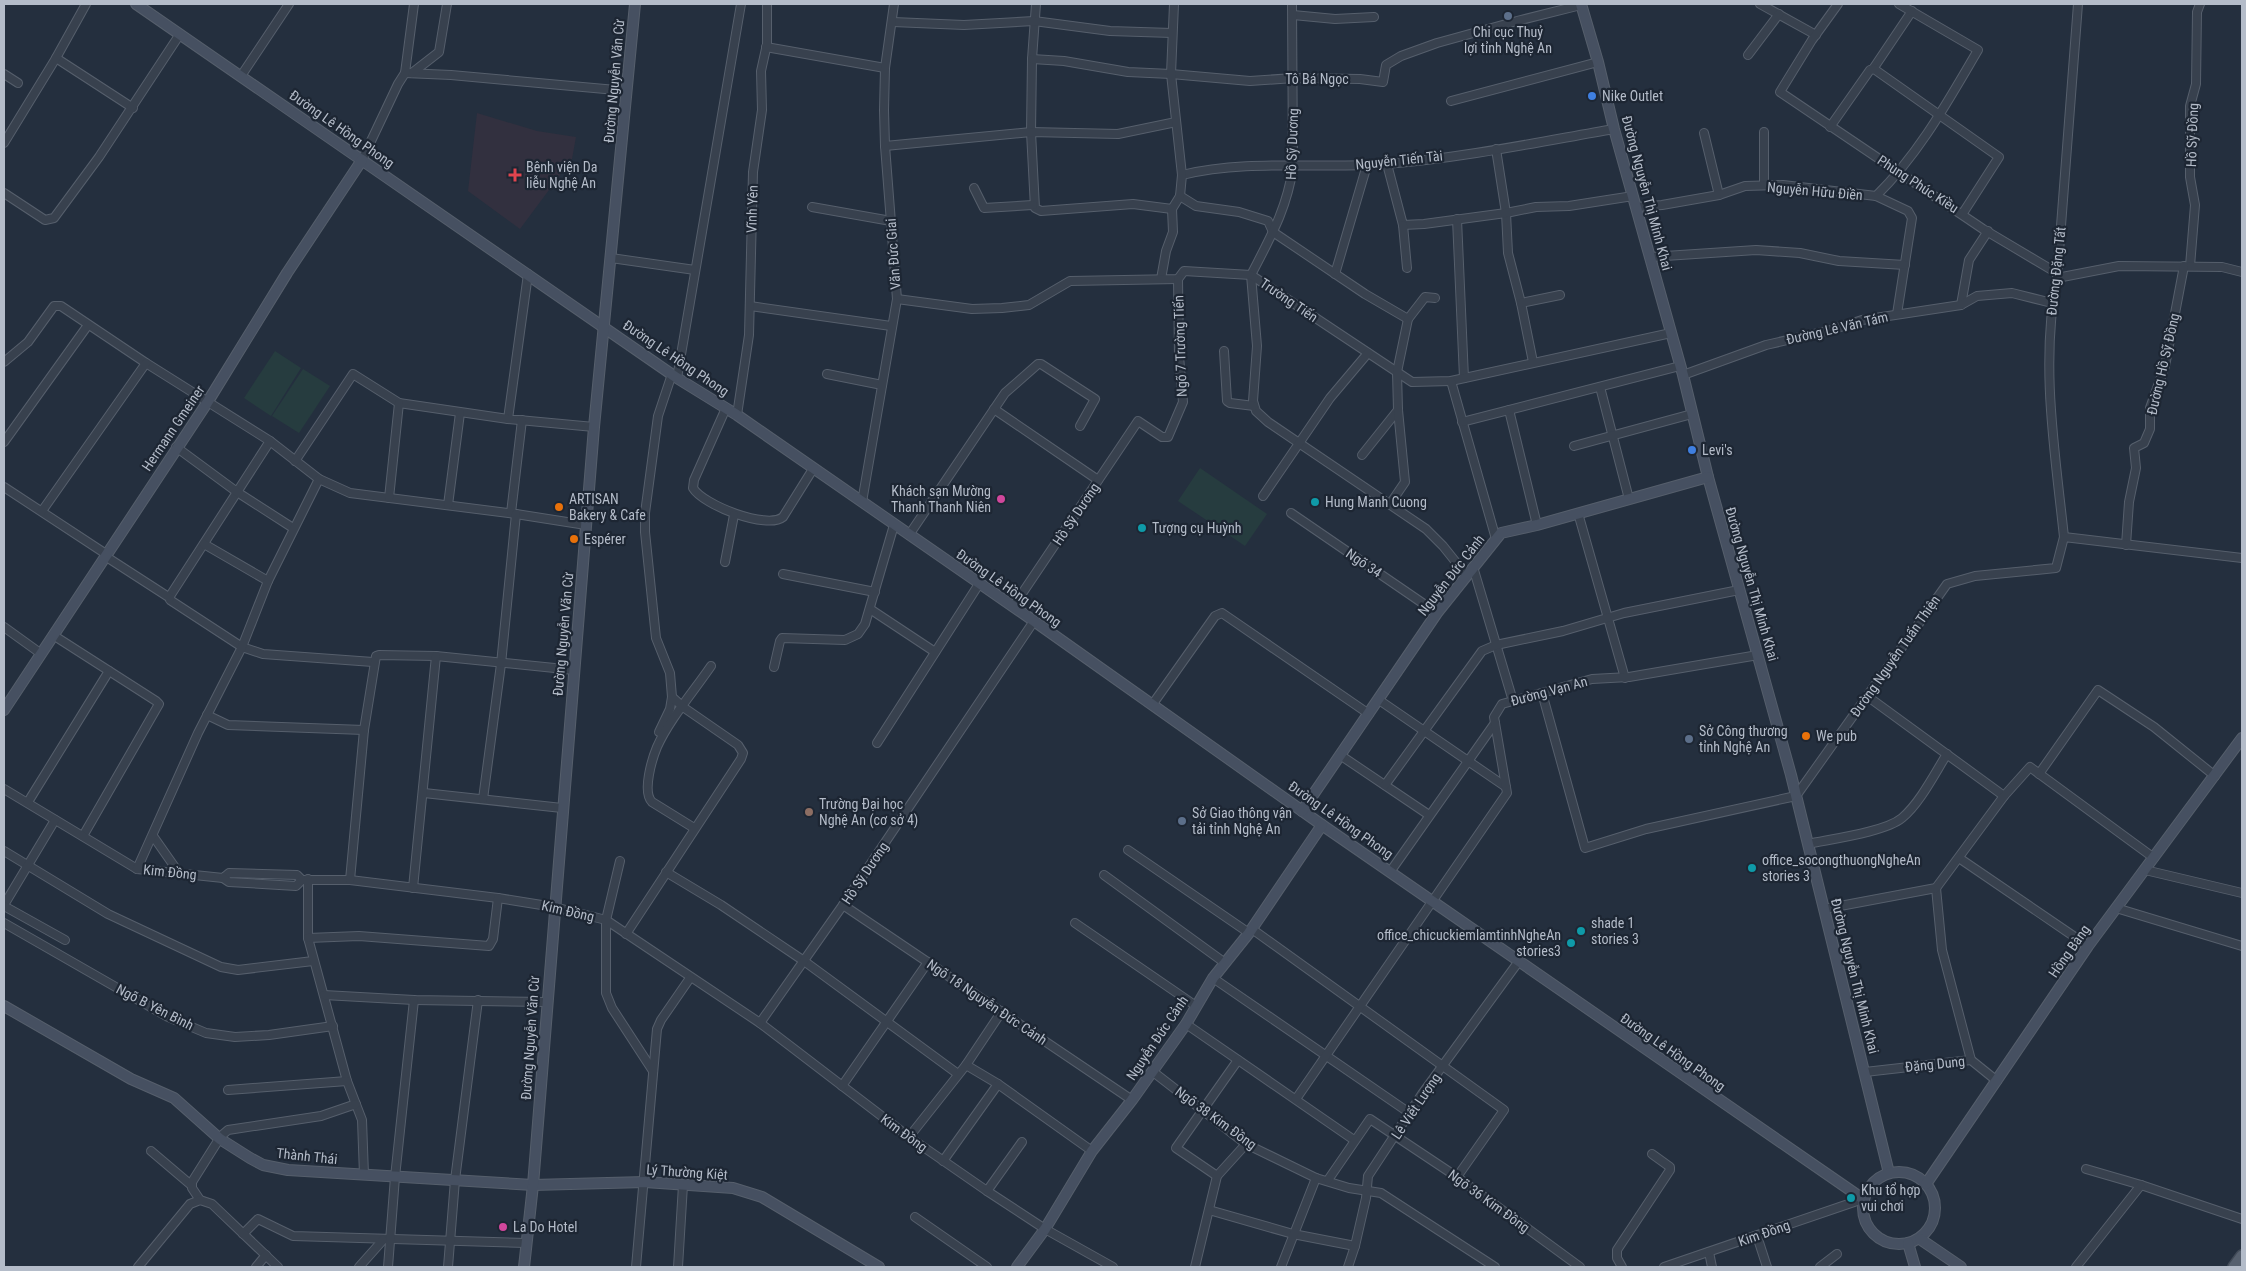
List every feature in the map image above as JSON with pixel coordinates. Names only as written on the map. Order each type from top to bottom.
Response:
[{"type":"main road","name":"Đường Lê Hồng Phong","points":[[136,4],[674,376],[726,408],[1034,621],[1322,825],[1863,1199]]},
{"type":"main road","name":"Đường Nguyễn Văn Cừ","points":[[524,1267],[533,1185],[546,1002],[594,427],[635,4]]},
{"type":"main road","name":"Đường Nguyễn Thị Minh Khai","points":[[1581,5],[1796,796],[1890,1173]]},
{"type":"main road","name":"Hermann Gmeiner","points":[[4,710],[176,447],[207,403],[287,273],[362,160]]},
{"type":"main road","name":"Nguyễn Đức Cảnh","points":[[1302,811],[1437,613],[1501,533],[1537,525],[1708,476]]},
{"type":"main road","name":"Hồng Bàng","points":[[1926,1184],[2088,946],[2242,738]]},
{"type":"main road","name":"Nguyễn Đức Cảnh","points":[[1017,1267],[1044,1229],[1092,1151],[1132,1100],[1186,1024],[1213,978],[1251,931],[1322,825]]},
{"type":"main road","name":"Thành Thái","points":[[4,1006],[131,1079],[174,1098],[220,1139],[262,1165],[288,1170],[533,1185]]},
{"type":"main road","points":[[1890,1173],[1909,1174],[1926,1184],[1934,1197],[1935,1212],[1931,1226],[1920,1239],[1901,1245],[1888,1243],[1876,1236],[1867,1226],[1863,1214],[1863,1199],[1870,1186],[1879,1178],[1890,1173]]},
{"type":"main road","name":"Lý Thường Kiệt","points":[[533,1185],[644,1182],[725,1187],[762,1197],[879,1267]]},
{"type":"main road","points":[[1920,1239],[1962,1267]]},
{"type":"main road","points":[[1908,1243],[1916,1267]]},
{"type":"main road","points":[[2234,1267],[2242,1256]]},
{"type":"street","points":[[4,143],[56,58],[86,4]]},
{"type":"street","points":[[241,76],[290,4]]},
{"type":"street","points":[[408,73],[414,4]]},
{"type":"street","points":[[362,160],[398,84],[408,73],[439,52],[447,4]]},
{"type":"street","points":[[659,732],[670,709],[672,697],[670,672],[656,638],[645,532],[645,513],[658,416],[674,376],[696,270],[741,4]]},
{"type":"street","name":"Vĩnh Yên","points":[[736,415],[749,335],[753,172],[762,110],[761,71],[766,47],[766,4]]},
{"type":"street","name":"Văn Đức Giai","points":[[862,502],[897,299],[885,146],[885,68],[893,22],[891,4]]},
{"type":"street","points":[[1033,205],[1032,59],[1036,4]]},
{"type":"street","points":[[1161,280],[1166,251],[1173,232],[1172,209],[1180,196],[1182,175],[1171,74],[1174,4]]},
{"type":"street","name":"Hồ Sỹ Dương","points":[[1251,275],[1284,210],[1293,167],[1294,78],[1292,4]]},
{"type":"street","points":[[1760,4],[1816,35],[1836,5]]},
{"type":"street","points":[[1876,196],[1900,173],[1939,115],[1978,50],[1899,4]]},
{"type":"street","name":"Đường Đặng Tất","points":[[2064,537],[2052,433],[2052,303],[2057,276],[2078,4]]},
{"type":"street","name":"Hồ Sỹ Đồng","points":[[2187,266],[2195,205],[2190,177],[2190,106],[2196,84],[2197,12],[2200,4]]},
{"type":"street","name":"Tô Bá Ngọc","points":[[1032,59],[1064,60],[1128,72],[1250,81],[1294,78],[1360,79],[1383,82],[1386,65],[1401,56],[1437,43],[1517,20],[1581,5]]},
{"type":"street","points":[[1830,127],[1873,69],[1912,11]]},
{"type":"street","points":[[1748,55],[1779,14]]},
{"type":"street","points":[[1292,15],[1335,19],[1374,17]]},
{"type":"street","points":[[893,22],[964,25],[1034,21],[1110,30],[1172,33]]},
{"type":"street","points":[[4,192],[45,220],[54,218],[133,108],[180,34]]},
{"type":"street","name":"Phùng Phúc Kiều","points":[[1816,35],[1780,92],[1830,127],[1963,213],[1988,232],[2057,276]]},
{"type":"street","points":[[766,47],[885,68]]},
{"type":"street","points":[[56,58],[133,108]]},
{"type":"street","points":[[1452,101],[1598,62]]},
{"type":"street","points":[[1873,69],[1999,157],[1963,213]]},
{"type":"street","points":[[408,73],[451,75],[627,92]]},
{"type":"street","points":[[4,74],[18,83]]},
{"type":"street","points":[[885,146],[1031,132],[1118,134],[1176,122]]},
{"type":"street","name":"Nguyễn Tiến Tài","points":[[1182,175],[1241,167],[1387,164],[1496,149],[1614,129]]},
{"type":"street","points":[[1764,132],[1764,186]]},
{"type":"street","points":[[1704,133],[1719,195]]},
{"type":"street","points":[[1496,149],[1506,213],[1508,253],[1533,362]]},
{"type":"street","points":[[1335,274],[1367,164]]},
{"type":"street","points":[[1387,164],[1403,225],[1407,268]]},
{"type":"street","name":"Nguyễn Hữu Điền","points":[[1636,207],[1662,205],[1719,195],[1745,186],[1783,185],[1876,196],[1908,210],[1912,218],[1897,314]]},
{"type":"street","points":[[974,188],[984,208],[1033,205],[1041,212],[1133,204],[1172,209]]},
{"type":"street","points":[[1180,196],[1196,206],[1239,212],[1268,221],[1273,232],[1335,274],[1408,319]]},
{"type":"street","points":[[1403,225],[1506,213],[1536,207],[1569,206],[1633,196]]},
{"type":"street","points":[[812,207],[891,221]]},
{"type":"street","points":[[1457,219],[1464,378]]},
{"type":"street","points":[[1961,305],[1968,265],[1972,255],[1988,232]]},
{"type":"street","points":[[1650,257],[1756,250],[1800,253],[1839,261],[1905,265]]},
{"type":"street","points":[[611,258],[696,270]]},
{"type":"street","points":[[2057,276],[2119,266],[2222,267],[2242,272]]},
{"type":"street","name":"Đường Hồ Sỹ Đồng","points":[[2126,545],[2128,502],[2136,468],[2134,448],[2144,443],[2150,429],[2150,408],[2165,366],[2187,266]]},
{"type":"street","name":"Trường Tiến","points":[[897,299],[972,309],[1002,308],[1029,305],[1070,281],[1178,279],[1184,271],[1251,275],[1412,382],[1451,381],[1671,333]]},
{"type":"street","points":[[508,419],[528,274]]},
{"type":"street","points":[[1251,275],[1257,346],[1254,406],[1260,416],[1390,504],[1435,537],[1466,576]]},
{"type":"street","name":"Ngõ 7 Trường Tiến","points":[[1138,421],[1162,436],[1168,436],[1183,402],[1178,356],[1178,279]]},
{"type":"street","name":"Đường Lê Văn Tám","points":[[1462,422],[1600,387],[1681,371],[1766,345],[1831,330],[1862,320],[1961,305],[1977,296],[2012,293],[2052,303]]},
{"type":"street","points":[[1521,303],[1560,295]]},
{"type":"street","points":[[1390,504],[1404,482],[1397,372],[1408,319],[1425,297],[1436,298]]},
{"type":"street","points":[[4,362],[28,342],[54,306],[61,306],[207,403],[270,442],[319,479],[350,492],[513,513],[586,525]]},
{"type":"street","points":[[750,306],[891,326]]},
{"type":"street","points":[[4,442],[88,325]]},
{"type":"street","points":[[1224,351],[1227,401],[1254,406]]},
{"type":"street","points":[[1264,496],[1330,398],[1368,353]]},
{"type":"street","points":[[42,512],[146,363]]},
{"type":"street","points":[[909,535],[994,409],[1013,384],[1038,364],[1041,364],[1095,399],[1080,426]]},
{"type":"street","points":[[295,460],[353,374],[400,404],[508,419],[594,427]]},
{"type":"street","points":[[827,374],[882,386]]},
{"type":"street","points":[[1451,381],[1496,538]]},
{"type":"street","points":[[1600,387],[1629,499]]},
{"type":"street","points":[[389,498],[400,404]]},
{"type":"street","points":[[726,408],[692,485],[697,494],[734,515],[780,520],[814,469]]},
{"type":"street","points":[[994,409],[1098,480]]},
{"type":"street","points":[[1362,455],[1398,410]]},
{"type":"street","points":[[1509,410],[1537,525]]},
{"type":"street","points":[[448,505],[460,413]]},
{"type":"street","points":[[1574,446],[1692,414]]},
{"type":"street","points":[[483,799],[501,664],[522,420]]},
{"type":"street","name":"Hồ Sỹ Dương","points":[[1013,607],[1138,421]]},
{"type":"street","points":[[170,598],[270,442]]},
{"type":"street","points":[[176,447],[237,492],[293,528]]},
{"type":"street","points":[[137,869],[207,716],[242,647],[268,581],[319,479]]},
{"type":"street","points":[[4,486],[170,598],[174,604],[242,647],[263,654],[374,662]]},
{"type":"street","name":"Ngõ 34","points":[[1291,513],[1437,613]]},
{"type":"street","points":[[1578,513],[1625,678]]},
{"type":"street","points":[[725,562],[734,515]]},
{"type":"street","points":[[774,667],[782,638],[848,640],[860,632],[870,608],[894,525]]},
{"type":"street","points":[[2064,537],[2242,558]]},
{"type":"street","name":"Đường Nguyễn Tuấn Thiện","points":[[1796,796],[1947,584],[1975,576],[2056,568],[2064,537]]},
{"type":"street","points":[[204,544],[268,581]]},
{"type":"street","points":[[1474,568],[1513,701]]},
{"type":"street","points":[[783,574],[875,592]]},
{"type":"street","points":[[877,743],[979,584]]},
{"type":"street","points":[[1385,785],[1482,651],[1496,645],[1563,631],[1674,602],[1740,590]]},
{"type":"street","points":[[870,608],[935,652]]},
{"type":"street","points":[[1152,705],[1215,616],[1222,613],[1369,714]]},
{"type":"street","name":"Hồ Sỹ Dương","points":[[760,1023],[843,905],[1034,621]]},
{"type":"street","points":[[4,627],[40,654]]},
{"type":"street","points":[[53,636],[158,704],[83,836]]},
{"type":"street","points":[[350,880],[364,730],[374,662],[379,655],[436,656],[574,670]]},
{"type":"street","name":"Đường Vạn An","points":[[1495,723],[1494,717],[1502,704],[1592,680],[1625,678],[1758,655]]},
{"type":"street","points":[[413,888],[424,793],[436,656]]},
{"type":"street","points":[[694,828],[652,802],[647,793],[657,747],[711,666]]},
{"type":"street","points":[[28,802],[109,671]]},
{"type":"street","points":[[2039,774],[2098,690],[2154,727],[2215,776]]},
{"type":"street","points":[[1542,693],[1586,848],[1646,829],[1796,796]]},
{"type":"street","points":[[1867,696],[2004,796]]},
{"type":"street","points":[[626,934],[741,759],[743,753],[738,745],[683,708],[672,697]]},
{"type":"street","points":[[1379,700],[1506,787]]},
{"type":"street","points":[[207,716],[228,725],[364,730]]},
{"type":"street","points":[[1390,872],[1467,760],[1495,723]]},
{"type":"street","points":[[1296,1100],[1507,794],[1495,723]]},
{"type":"street","points":[[1808,844],[1869,830],[1902,818],[1926,787],[1947,754]]},
{"type":"street","points":[[1340,755],[1429,815]]},
{"type":"street","points":[[1824,909],[1936,888],[2004,796],[2030,767],[2154,858]]},
{"type":"street","name":"Kim Đồng","points":[[4,789],[137,869],[223,878],[229,873],[296,875],[305,880],[350,880],[498,898],[554,907],[606,920],[690,978],[760,1023],[943,1161],[1044,1229],[1113,1267]]},
{"type":"street","points":[[424,793],[562,808]]},
{"type":"street","points":[[55,820],[4,906],[65,940]]},
{"type":"street","points":[[152,836],[178,873]]},
{"type":"street","points":[[1128,850],[1361,1006],[1504,1110],[1457,1177]]},
{"type":"street","points":[[4,851],[108,914],[221,967],[238,970],[313,961]]},
{"type":"street","points":[[1959,858],[2088,946]]},
{"type":"street","points":[[620,861],[606,920],[605,986],[608,998],[653,1071]]},
{"type":"street","points":[[2145,870],[2242,893]]},
{"type":"street","points":[[666,872],[721,905],[804,961],[958,1074]]},
{"type":"street","points":[[270,874],[270,884]]},
{"type":"street","points":[[1104,875],[1225,963]]},
{"type":"street","points":[[223,878],[229,882],[296,886],[305,880]]},
{"type":"street","points":[[305,880],[308,938],[313,961],[333,1026],[347,1081],[362,1120],[364,1175]]},
{"type":"street","points":[[1936,888],[1942,950],[1971,1060]]},
{"type":"street","points":[[308,938],[359,936],[489,946],[493,939],[498,898]]},
{"type":"street","name":"Ngõ 18 Nguyễn Đức Cảnh","points":[[843,905],[1132,1100]]},
{"type":"street","points":[[2116,908],[2242,946]]},
{"type":"street","name":"Ngõ B Yên Bình","points":[[4,923],[168,1017],[206,1033],[235,1037],[269,1035],[333,1026]]},
{"type":"street","points":[[1075,924],[1196,1006]]},
{"type":"street","name":"Lê Viết Lượng","points":[[1348,1267],[1366,1198],[1368,1176],[1519,960]]},
{"type":"street","points":[[842,1086],[928,962]]},
{"type":"street","points":[[636,1267],[659,1023],[690,978]]},
{"type":"street","points":[[1213,978],[1411,1114]]},
{"type":"street","points":[[324,995],[414,1000],[546,1002]]},
{"type":"street","points":[[388,1267],[387,1240],[414,1000]]},
{"type":"street","points":[[448,1267],[455,1180],[478,1000]]},
{"type":"street","points":[[909,1137],[966,1064],[1002,1012]]},
{"type":"street","points":[[1186,1024],[1354,1140],[1328,1180]]},
{"type":"street","points":[[1217,1176],[1176,1148],[1238,1060]]},
{"type":"street","name":"Đặng Dung","points":[[1865,1072],[1971,1060],[1996,1081]]},
{"type":"street","points":[[966,1064],[998,1084],[1092,1151]]},
{"type":"street","name":"Ngõ 38 Kim Đồng","points":[[1152,1071],[1246,1144],[1316,1178],[1328,1180],[1349,1188],[1366,1189],[1390,1198],[1495,1267]]},
{"type":"street","points":[[228,1090],[347,1081]]},
{"type":"street","points":[[943,1161],[998,1084]]},
{"type":"street","points":[[191,1185],[224,1133],[232,1128],[321,1116],[356,1104]]},
{"type":"street","name":"Ngõ 36 Kim Đồng","points":[[1354,1140],[1370,1119],[1457,1177],[1580,1267]]},
{"type":"street","points":[[987,1191],[1022,1142]]},
{"type":"street","points":[[1195,1267],[1217,1176],[1246,1144]]},
{"type":"street","points":[[152,1151],[191,1185],[200,1200]]},
{"type":"street","points":[[1622,1267],[1616,1254],[1620,1244],[1670,1170],[1670,1167],[1652,1154]]},
{"type":"street","points":[[2086,1170],[2140,1185],[2242,1219]]},
{"type":"street","points":[[1281,1267],[1316,1178]]},
{"type":"street","points":[[678,1267],[683,1184]]},
{"type":"street","points":[[2076,1267],[2140,1185]]},
{"type":"street","name":"Kim Đồng","points":[[1664,1267],[1863,1199]]},
{"type":"street","points":[[138,1267],[190,1204],[200,1200],[212,1204],[278,1267]]},
{"type":"street","points":[[1209,1210],[1293,1234],[1355,1246]]},
{"type":"street","points":[[915,1217],[987,1267]]},
{"type":"street","points":[[243,1234],[258,1219],[293,1236],[526,1243]]},
{"type":"street","points":[[1758,1236],[1767,1267]]},
{"type":"street","points":[[359,1267],[387,1240]]},
{"type":"street","points":[[1708,1252],[1712,1267]]},
{"type":"street","points":[[1820,1267],[1824,1262],[1837,1254]]},
{"type":"street","points":[[256,1267],[266,1255]]},
{"type":"shaded area","name":"Bệnh viện Da liễu Nghệ An","points":[[477,113],[537,131],[576,137],[572,159],[520,229],[468,191]]},
{"type":"green space","points":[[275,351],[301,368],[271,416],[244,398]]},
{"type":"green space","points":[[303,369],[330,386],[299,433],[272,416]]},
{"type":"green space","points":[[1200,468],[1267,514],[1245,546],[1178,501]]},
{"type":"place","name":"Chi cục Thuỷ lợi tỉnh Nghệ An","points":[[1508,16]]},
{"type":"place","name":"Nike Outlet","points":[[1592,96]]},
{"type":"place","name":"Bệnh viện Da liễu Nghệ An","points":[[515,175]]},
{"type":"place","name":"Levi's","points":[[1692,450]]},
{"type":"place","name":"Khách sạn Mường Thanh Thanh Niên","points":[[1001,499]]},
{"type":"place","name":"Hung Manh Cuong","points":[[1315,502]]},
{"type":"place","name":"ARTISAN Bakery & Cafe","points":[[559,507]]},
{"type":"place","name":"Tượng cụ Huỳnh","points":[[1142,528]]},
{"type":"place","name":"Espérer","points":[[574,539]]},
{"type":"place","name":"We pub","points":[[1806,736]]},
{"type":"place","name":"Sở Công thương tỉnh Nghệ An","points":[[1689,739]]},
{"type":"place","name":"Trường Đại học Nghệ An (cơ sở 4)","points":[[809,812]]},
{"type":"place","name":"Sở Giao thông vận tải tỉnh Nghệ An","points":[[1182,821]]},
{"type":"place","name":"office_socongthuongNgheAn stories 3","points":[[1752,868]]},
{"type":"place","name":"shade 1 stories 3","points":[[1581,931]]},
{"type":"place","name":"office_chicuckiemlamtinhNgheAn stories3","points":[[1571,943]]},
{"type":"place","name":"Khu tổ hợp vui chơi","points":[[1851,1198]]},
{"type":"place","name":"La Do Hotel","points":[[503,1227]]}]
